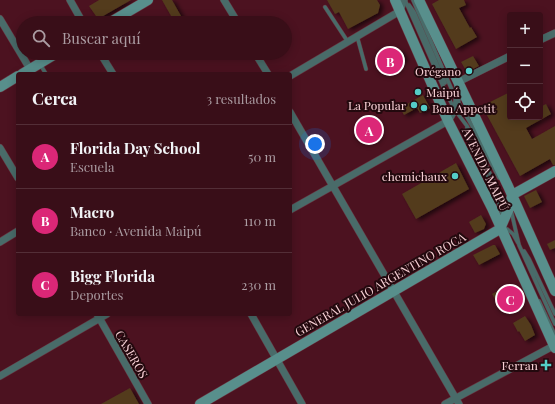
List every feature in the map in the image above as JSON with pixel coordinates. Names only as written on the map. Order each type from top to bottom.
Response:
[{"type":"main road","points":[[121,16],[148,0]]},
{"type":"main road","name":"AVENIDA MAIPÚ","points":[[395,0],[448,121],[492,208],[504,226],[555,346]]},
{"type":"main road","name":"AVENIDA MAIPÚ","points":[[419,0],[509,195],[548,295]]},
{"type":"main road","points":[[26,72],[45,60]]},
{"type":"main road","points":[[0,87],[16,77]]},
{"type":"main road","points":[[504,226],[510,206],[509,195],[555,170]]},
{"type":"main road","name":"GENERAL JULIO ARGENTINO ROCA","points":[[200,404],[504,226]]},
{"type":"street","points":[[70,0],[79,16]]},
{"type":"street","points":[[224,0],[234,16]]},
{"type":"street","points":[[292,75],[400,11],[405,0]]},
{"type":"street","points":[[0,18],[16,51]]},
{"type":"street","points":[[543,39],[555,33]]},
{"type":"street","points":[[292,209],[448,121],[455,110],[458,82],[507,58]]},
{"type":"street","points":[[20,60],[26,72]]},
{"type":"street","points":[[104,60],[112,72]]},
{"type":"street","points":[[259,60],[267,72]]},
{"type":"street","points":[[292,115],[458,401]]},
{"type":"street","points":[[0,148],[16,175]]},
{"type":"street","points":[[0,242],[16,233]]},
{"type":"street","points":[[0,376],[98,316]]},
{"type":"street","name":"CASEROS","points":[[98,316],[148,404]]},
{"type":"street","points":[[252,316],[302,404]]},
{"type":"street","points":[[445,404],[458,401],[555,346]]},
{"type":"lane","points":[[405,0],[414,12],[455,110],[467,126],[467,134],[497,188],[498,201],[504,226],[555,335]]},
{"type":"lane","points":[[413,0],[457,102],[471,124],[504,188]]},
{"type":"lane","points":[[326,7],[348,42]]},
{"type":"lane","points":[[356,36],[366,69]]},
{"type":"lane","points":[[40,63],[45,72]]},
{"type":"lane","points":[[481,159],[486,168]]},
{"type":"lane","points":[[510,206],[519,245]]},
{"type":"lane","points":[[504,226],[513,234],[529,259],[540,287],[548,295],[555,314]]},
{"type":"lane","points":[[548,295],[555,324]]},
{"type":"building","points":[[99,0],[131,0],[103,16],[96,16],[89,6]]},
{"type":"building","points":[[162,0],[172,0],[181,16],[171,16]]},
{"type":"building","points":[[327,0],[377,0],[380,5],[378,13],[348,29],[339,12],[335,14]]},
{"type":"building","points":[[439,0],[464,0],[466,5],[459,8],[470,28],[471,27],[477,37],[456,49],[432,4]]},
{"type":"building","points":[[400,50],[405,59],[381,72],[376,62]]},
{"type":"building","points":[[473,56],[479,66],[467,72],[461,62]]},
{"type":"building","points":[[507,94],[507,120],[540,120],[526,128],[532,139],[555,126],[555,165],[553,165],[550,159],[520,176],[482,106]]},
{"type":"building","name":"La Popular","points":[[423,95],[430,108],[420,113],[417,108],[404,115],[400,108]]},
{"type":"building","points":[[546,104],[551,114],[543,118],[543,106]]},
{"type":"building","points":[[456,163],[469,189],[416,219],[402,194]]},
{"type":"building","points":[[536,190],[542,202],[530,208],[524,196]]},
{"type":"building","points":[[481,215],[486,224],[484,229],[475,233],[469,222]]},
{"type":"building","points":[[555,240],[555,248],[550,250],[547,244]]},
{"type":"building","points":[[495,245],[500,254],[479,265],[473,255]]},
{"type":"building","points":[[510,284],[518,300],[507,307],[502,297],[496,301],[492,294]]},
{"type":"building","points":[[525,316],[535,335],[525,341],[513,323]]},
{"type":"building","points":[[130,388],[139,404],[101,404]]},
{"type":"place","name":"Macro","points":[[390,61]]},
{"type":"place","name":"Orégano","points":[[469,71]]},
{"type":"place","name":"Maipú","points":[[418,92]]},
{"type":"place","name":"La Popular","points":[[414,105]]},
{"type":"place","name":"Bon Appetit","points":[[424,108]]},
{"type":"place","name":"Florida Day School","points":[[369,130]]},
{"type":"place","name":"chemichaux","points":[[455,176]]},
{"type":"place","name":"Bigg Florida","points":[[510,299]]},
{"type":"place","name":"Ferran","points":[[546,365]]}]
